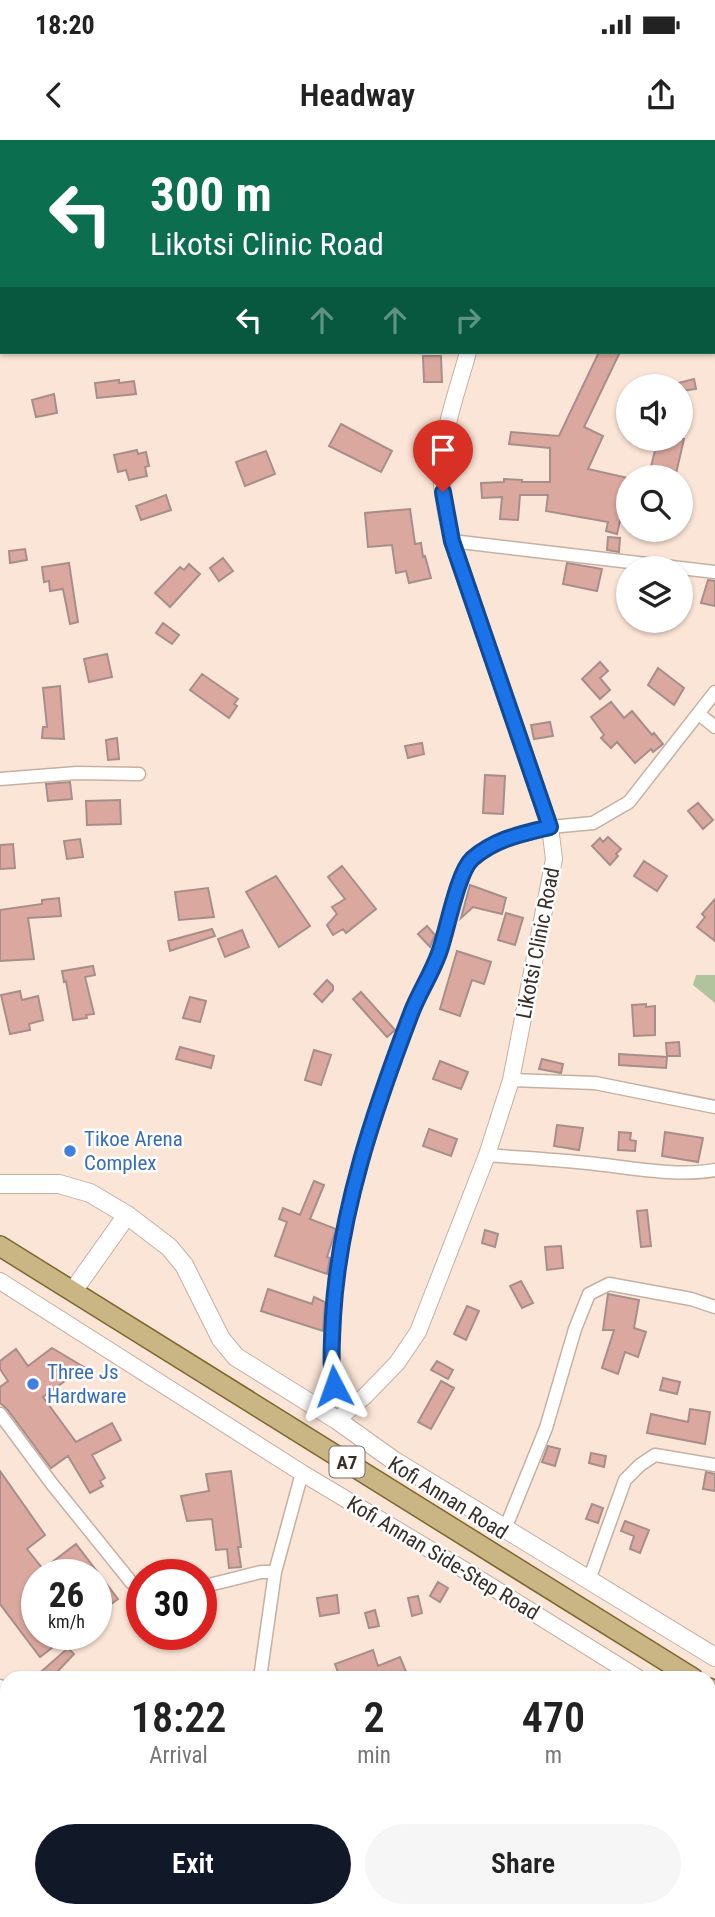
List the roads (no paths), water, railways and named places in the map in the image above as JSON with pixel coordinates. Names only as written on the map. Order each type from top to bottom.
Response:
[{"type":"main road","points":[[0,1184],[60,1184],[90,1193],[127,1216],[169,1247],[184,1265],[221,1339],[236,1357],[337,1420],[393,1460],[715,1657]]},
{"type":"main road","points":[[73,1291],[127,1216]]},
{"type":"main road","name":"Kofi Annan Road","points":[[0,1246],[682,1671]]},
{"type":"street","name":"Likotsi Clinic Road","points":[[337,1420],[397,1363],[418,1332],[487,1155],[511,1080],[554,859],[550,827],[452,541],[442,483],[443,443],[467,354]]},
{"type":"street","points":[[452,541],[715,572]]},
{"type":"street","points":[[352,1407],[334,1386],[331,1364],[335,1279],[361,1166],[387,1081],[414,1007],[439,953],[452,905],[470,860],[502,839],[550,827],[593,823],[629,802],[715,692]]},
{"type":"street","points":[[699,714],[715,727]]},
{"type":"street","points":[[0,779],[77,773],[139,774]]},
{"type":"street","points":[[511,1080],[595,1083],[715,1107]]},
{"type":"street","points":[[487,1155],[653,1171],[715,1170]]},
{"type":"street","name":"Kofi Annan Side-Step Road","points":[[0,1281],[302,1473],[627,1671]]},
{"type":"street","points":[[505,1529],[546,1428],[575,1329],[589,1294],[609,1284],[691,1299],[715,1307]]},
{"type":"street","points":[[0,1413],[52,1484],[126,1576]]},
{"type":"street","points":[[589,1580],[625,1480],[640,1465],[655,1455],[715,1465]]},
{"type":"street","points":[[261,1671],[275,1572],[302,1473]]},
{"type":"street","points":[[217,1583],[261,1572],[275,1572]]},
{"type":"place","name":"Tikoe Arena Complex","points":[[70,1151]]},
{"type":"place","name":"Three Js Hardware","points":[[33,1384]]}]
